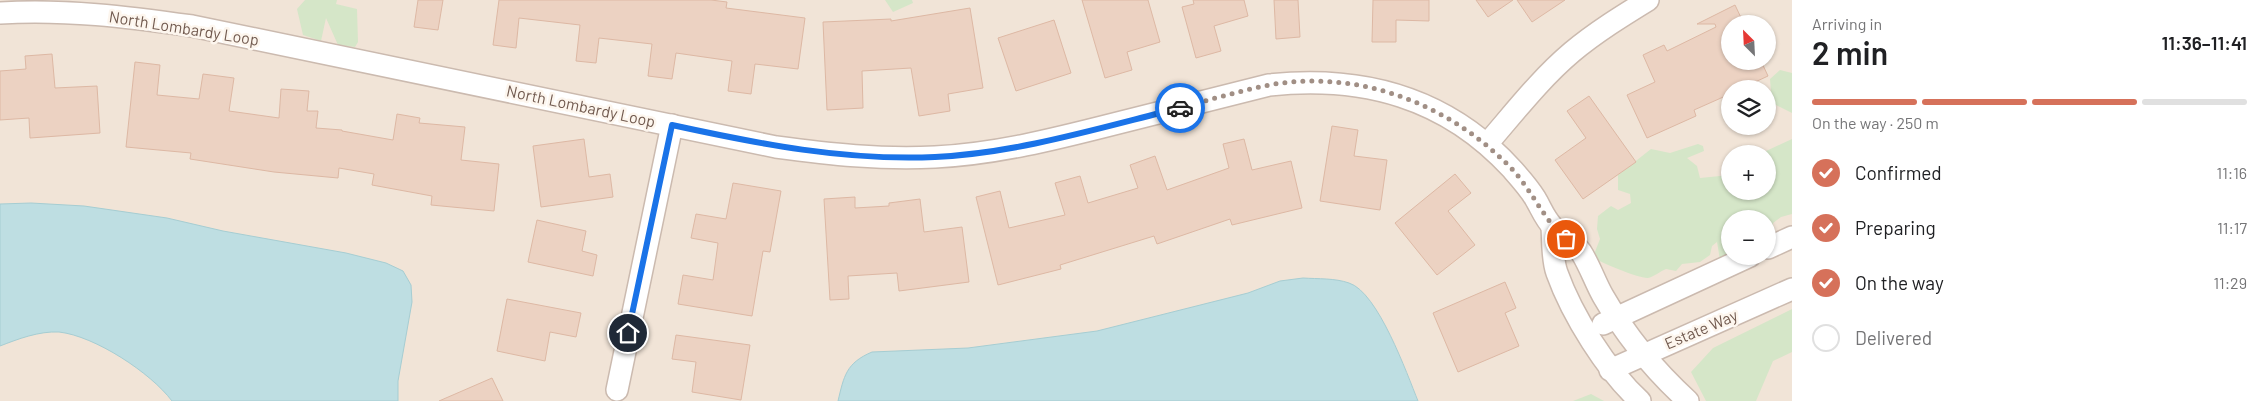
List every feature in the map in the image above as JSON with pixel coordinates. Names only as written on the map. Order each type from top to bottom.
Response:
[{"type":"street","points":[[1487,144],[1540,82],[1572,52],[1610,23],[1648,0]]},
{"type":"street","name":"North Lombardy Loop","points":[[0,13],[96,14],[192,26],[776,147],[882,158],[935,157],[988,152],[1040,142],[1269,85],[1330,82],[1374,88],[1425,105],[1456,122],[1487,144],[1518,176],[1534,197],[1552,227],[1580,251],[1620,325],[1643,355],[1688,401]]},
{"type":"street","points":[[617,390],[672,125]]},
{"type":"street","name":"North Lombardy Loop","points":[[1552,227],[1556,272],[1610,370],[1640,401]]},
{"type":"street","points":[[1776,244],[1792,237]]},
{"type":"street","points":[[1592,340],[1733,265]]},
{"type":"street","name":"Estate Way","points":[[1610,370],[1792,289]]},
{"type":"shaded area","points":[[0,0],[1792,0],[1792,401],[0,401]]},
{"type":"green space","points":[[305,0],[337,0],[336,4],[357,9],[358,42],[355,47],[338,45],[326,18],[321,41],[303,35],[297,9]]},
{"type":"green space","points":[[885,0],[912,0],[913,3],[893,12]]},
{"type":"green space","points":[[1780,70],[1792,73],[1792,113],[1776,105],[1776,80],[1770,79]]},
{"type":"green space","points":[[1792,139],[1792,214],[1781,217],[1776,221],[1776,210],[1721,210],[1721,260],[1717,242],[1712,246],[1710,255],[1700,262],[1682,264],[1676,271],[1666,269],[1648,278],[1644,278],[1603,263],[1593,257],[1600,239],[1597,229],[1598,216],[1611,206],[1618,210],[1631,203],[1630,194],[1618,190],[1618,175],[1651,149],[1670,153],[1698,144],[1703,146],[1704,151],[1687,158],[1697,166],[1700,178],[1721,176],[1721,200],[1776,200],[1776,146]]},
{"type":"green space","points":[[1792,309],[1792,352],[1773,361],[1756,401],[1706,401],[1691,372],[1713,348]]},
{"type":"green space","points":[[1591,394],[1604,401],[1573,401]]},
{"type":"water","points":[[31,203],[84,206],[167,218],[223,231],[346,253],[386,263],[403,271],[411,285],[412,302],[398,381],[398,401],[172,401],[163,390],[137,368],[105,348],[73,335],[59,332],[36,334],[0,346],[0,204]]},
{"type":"water","points":[[1303,278],[1338,280],[1349,283],[1360,290],[1381,317],[1399,354],[1418,401],[838,401],[842,384],[851,366],[863,356],[872,352],[968,348],[1097,331],[1248,293],[1280,281]]},
{"type":"building","points":[[418,0],[443,0],[438,30],[414,27]]},
{"type":"building","points":[[499,0],[711,0],[727,2],[726,8],[805,18],[798,69],[755,64],[751,94],[728,91],[732,61],[676,53],[672,79],[648,76],[652,44],[599,38],[596,63],[576,61],[580,25],[519,18],[516,48],[493,45]]},
{"type":"building","points":[[1082,0],[1148,0],[1160,42],[1127,52],[1132,70],[1105,78]]},
{"type":"building","points":[[1193,0],[1244,0],[1248,16],[1214,26],[1221,51],[1196,58],[1182,7],[1194,4]]},
{"type":"building","points":[[1274,0],[1298,0],[1300,37],[1276,39]]},
{"type":"building","points":[[1373,0],[1429,0],[1429,21],[1396,20],[1396,42],[1372,42]]},
{"type":"building","points":[[1476,0],[1513,0],[1488,17]]},
{"type":"building","points":[[1517,0],[1565,0],[1532,22]]},
{"type":"building","points":[[1735,5],[1740,15],[1721,15],[1721,70],[1765,70],[1768,76],[1759,80],[1721,80],[1721,98],[1694,110],[1696,116],[1647,138],[1627,95],[1655,82],[1643,55],[1664,45],[1667,51],[1716,27],[1715,24],[1697,24]]},
{"type":"building","points":[[970,8],[983,88],[948,94],[950,111],[919,116],[911,68],[862,71],[863,108],[827,110],[823,22],[891,19],[891,21]]},
{"type":"building","points":[[1054,20],[1071,73],[1016,91],[998,38]]},
{"type":"building","points":[[52,54],[55,88],[97,86],[100,133],[30,138],[29,118],[0,120],[0,71],[26,69],[25,56]]},
{"type":"building","points":[[135,62],[160,65],[157,95],[199,99],[203,74],[234,78],[229,111],[279,118],[281,89],[309,91],[307,111],[318,111],[316,128],[342,130],[393,140],[397,114],[420,118],[419,123],[465,127],[461,160],[499,164],[494,211],[431,205],[432,196],[372,185],[374,174],[339,168],[338,178],[274,172],[190,159],[191,153],[126,147]]},
{"type":"building","points":[[1589,96],[1636,162],[1583,199],[1555,160],[1586,138],[1567,111]]},
{"type":"building","points":[[1332,126],[1358,130],[1354,156],[1387,160],[1380,210],[1320,201]]},
{"type":"building","points":[[584,139],[589,177],[610,174],[613,197],[541,207],[533,146]]},
{"type":"building","points":[[1244,139],[1252,170],[1291,161],[1302,208],[1232,225],[1230,219],[1157,244],[1154,236],[1060,265],[1061,269],[998,285],[976,197],[1000,191],[1009,228],[1065,215],[1055,183],[1080,176],[1088,203],[1138,188],[1130,165],[1155,156],[1167,190],[1229,168],[1223,144]]},
{"type":"building","points":[[1455,174],[1471,193],[1448,211],[1475,245],[1437,275],[1395,223]]},
{"type":"building","points":[[733,183],[781,191],[770,252],[763,251],[752,316],[678,304],[683,275],[713,280],[718,243],[691,238],[696,214],[726,219]]},
{"type":"building","points":[[855,197],[855,208],[889,206],[889,203],[920,199],[924,232],[962,227],[969,282],[899,291],[897,273],[848,276],[849,299],[830,300],[824,199]]},
{"type":"building","points":[[537,220],[586,231],[582,251],[597,255],[593,276],[528,262]]},
{"type":"building","points":[[1505,282],[1516,308],[1505,313],[1519,346],[1458,372],[1433,313]]},
{"type":"building","points":[[507,299],[581,313],[576,337],[550,332],[545,361],[497,351]]},
{"type":"building","points":[[676,335],[750,345],[741,400],[692,392],[696,362],[672,359]]},
{"type":"building","points":[[492,378],[503,401],[439,401]]},
{"type":"way so far","points":[[1180,108],[1269,85],[1304,82],[1339,82],[1392,93],[1425,105],[1440,113],[1487,144],[1512,169],[1534,197],[1552,227],[1566,239]]},
{"type":"route","points":[[628,333],[672,125],[776,147],[829,154],[882,158],[935,157],[988,152],[1040,142],[1180,108]]}]
